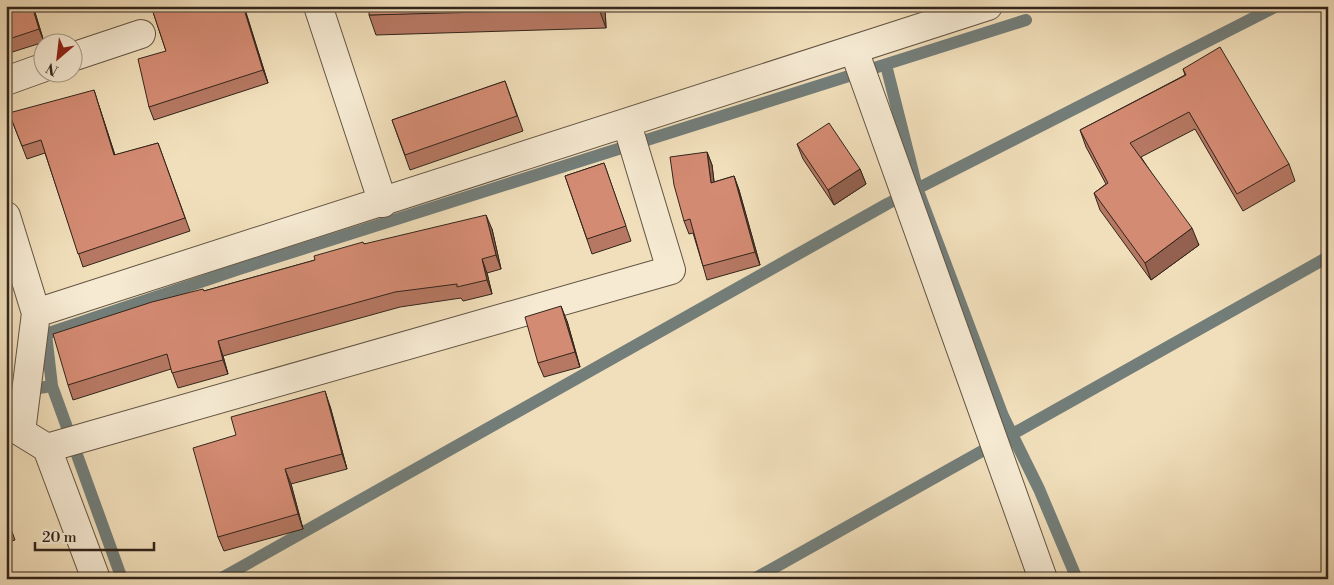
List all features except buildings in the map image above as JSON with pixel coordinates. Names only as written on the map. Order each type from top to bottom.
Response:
[{"type":"street","points":[[318,6],[382,203]]},
{"type":"street","points":[[36,313],[627,124],[988,6]]},
{"type":"street","points":[[82,55],[141,34]]},
{"type":"street","points":[[854,50],[1043,579]]},
{"type":"street","points":[[6,81],[32,72]]},
{"type":"street","points":[[6,216],[36,313],[14,438],[47,448],[671,270],[627,124]]},
{"type":"street","points":[[47,448],[96,579]]},
{"type":"waterway","points":[[220,579],[887,204],[1277,6]]},
{"type":"waterway","points":[[6,393],[52,386],[46,334],[239,269],[1026,20]]},
{"type":"waterway","points":[[886,65],[917,188],[1003,416],[1039,489],[1077,579]]},
{"type":"waterway","points":[[754,579],[1328,257]]},
{"type":"waterway","points":[[52,386],[122,579]]}]
